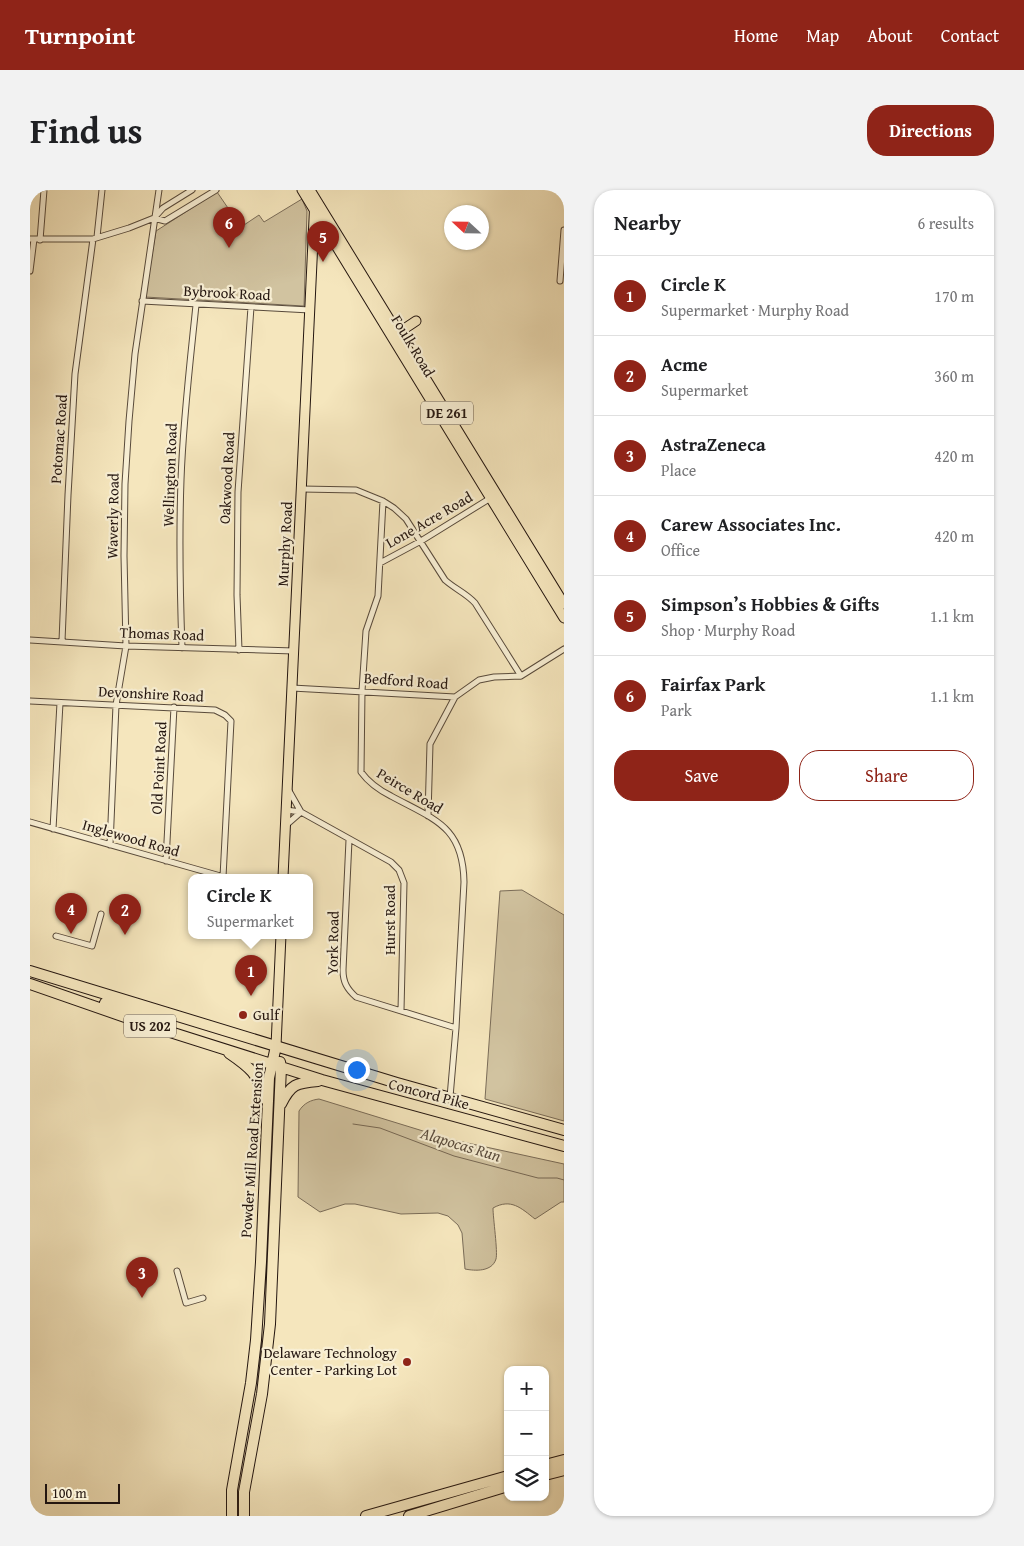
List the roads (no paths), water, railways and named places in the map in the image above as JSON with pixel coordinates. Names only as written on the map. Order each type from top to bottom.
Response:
[{"type":"highway","name":"Concord Pike","points":[[30,971],[450,1098],[564,1130]]},
{"type":"highway","name":"Concord Pike","points":[[30,984],[148,1025],[276,1066],[562,1146]]},
{"type":"highway","points":[[60,994],[110,1004],[143,1014],[155,1009]]},
{"type":"highway","name":"Powder Mill Road Extension","points":[[244,1516],[244,1492],[262,1394],[270,1324],[279,1107],[276,1046]]},
{"type":"highway","points":[[220,1047],[250,1069],[256,1076],[262,1086],[267,1106]]},
{"type":"highway","name":"Powder Mill Road Extension","points":[[230,1516],[232,1490],[251,1383],[256,1340],[262,1262],[267,1106],[276,1066]]},
{"type":"highway","points":[[279,1107],[292,1086],[322,1080]]},
{"type":"highway","points":[[549,1464],[564,1460]]},
{"type":"highway","points":[[549,1474],[564,1470]]},
{"type":"highway","points":[[366,1516],[504,1477]]},
{"type":"highway","points":[[408,1516],[504,1487]]},
{"type":"main road","name":"Foulk Road","points":[[302,190],[334,242],[397,336],[564,604]]},
{"type":"main road","name":"Foulk Road","points":[[312,194],[361,270],[490,499],[564,618]]},
{"type":"main road","name":"Murphy Road","points":[[284,874],[315,212],[312,194]]},
{"type":"main road","points":[[313,246],[321,238],[334,242]]},
{"type":"main road","points":[[397,336],[401,330],[417,324]]},
{"type":"main road","points":[[276,1046],[281,939]]},
{"type":"street","points":[[30,271],[44,190]]},
{"type":"street","name":"Potomac Road","points":[[62,641],[75,374],[102,190]]},
{"type":"street","name":"Waverly Road","points":[[110,845],[116,705],[126,646],[125,484],[135,354],[159,190]]},
{"type":"street","points":[[35,239],[95,238],[129,228],[154,218],[163,208],[192,190]]},
{"type":"street","points":[[154,218],[165,221],[216,190]]},
{"type":"street","points":[[560,281],[564,230]]},
{"type":"street","name":"Bybrook Road","points":[[142,301],[310,310]]},
{"type":"street","name":"Wellington Road","points":[[182,648],[181,480],[184,425],[196,305]]},
{"type":"street","name":"Oakwood Road","points":[[239,650],[237,595],[238,492],[252,307]]},
{"type":"street","points":[[302,489],[356,490],[383,501],[406,519],[446,580],[467,594],[475,603],[521,676],[564,649]]},
{"type":"street","name":"Lone Acre Road","points":[[380,563],[421,541],[490,499]]},
{"type":"street","name":"Peirce Road","points":[[383,501],[377,602],[366,631],[362,691],[361,772],[367,781],[382,792],[428,816],[441,825],[453,836],[460,849],[464,864],[456,1028],[450,1098]]},
{"type":"street","name":"Thomas Road","points":[[30,640],[126,646],[294,651]]},
{"type":"street","name":"Bedford Road","points":[[292,688],[455,697],[479,680],[494,677],[521,676]]},
{"type":"street","points":[[428,816],[430,744],[455,697]]},
{"type":"street","name":"Devonshire Road","points":[[30,701],[174,707],[215,710],[226,715],[231,721],[224,874]]},
{"type":"street","points":[[53,829],[60,703]]},
{"type":"street","name":"Old Point Road","points":[[166,860],[174,707]]},
{"type":"street","points":[[285,826],[301,812],[287,787]]},
{"type":"street","name":"Hurst Road","points":[[286,810],[301,812],[349,840],[366,847],[391,862],[399,870],[404,883],[401,1010]]},
{"type":"street","name":"Inglewood Road","points":[[30,822],[214,874]]},
{"type":"street","name":"York Road","points":[[349,840],[343,978],[350,992],[356,997],[456,1028]]},
{"type":"street","points":[[56,936],[92,946],[101,914]]},
{"type":"street","points":[[177,1271],[186,1303],[203,1298]]},
{"type":"waterway","name":"Alapocas Run","points":[[353,1124],[380,1128],[454,1156],[538,1178],[564,1180]]},
{"type":"place","name":"Fairfax Park","points":[[229,248]]},
{"type":"place","name":"Simpson’s Hobbies & Gifts","points":[[323,262]]},
{"type":"place","name":"Carew Associates Inc.","points":[[71,934]]},
{"type":"place","name":"Acme","points":[[125,935]]},
{"type":"place","name":"Circle K","points":[[251,996]]},
{"type":"place","name":"Gulf","points":[[243,1015]]},
{"type":"place","name":"AstraZeneca","points":[[142,1298]]},
{"type":"place","name":"Delaware Technology Center - Parking Lot","points":[[407,1362]]}]
